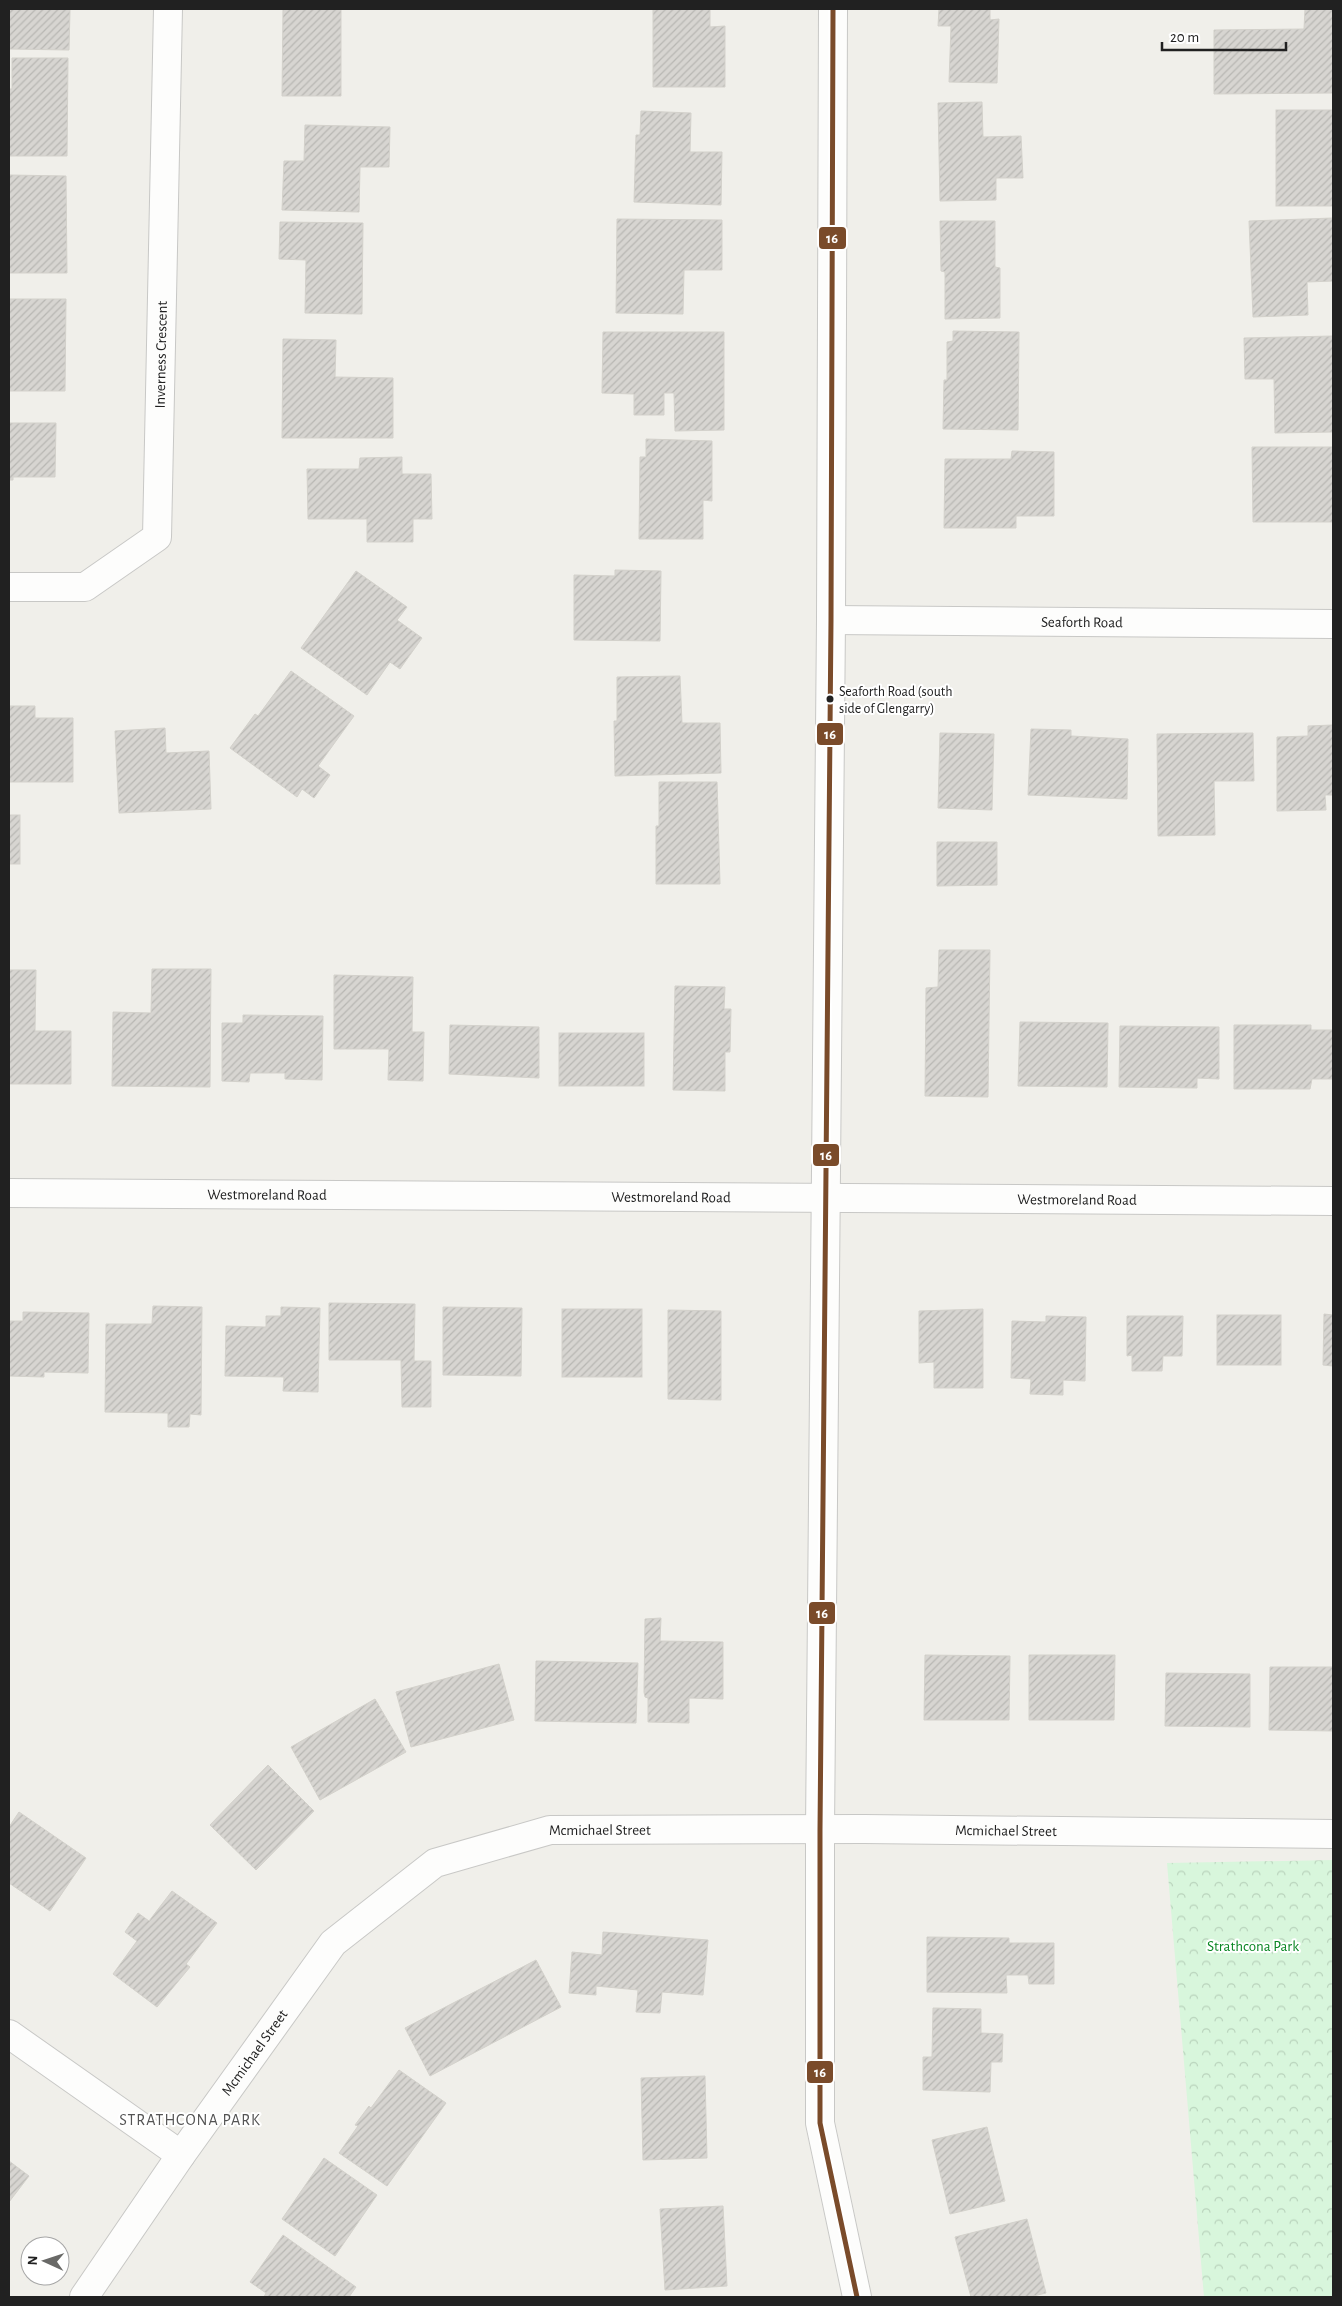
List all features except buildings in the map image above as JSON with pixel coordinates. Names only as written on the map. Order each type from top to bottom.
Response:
[{"type":"street","name":"Inverness Crescent","points":[[9,587],[85,587],[157,537],[168,9]]},
{"type":"street","points":[[833,9],[831,620],[824,1198],[820,1830],[820,2123],[857,2297]]},
{"type":"street","name":"Seaforth Road","points":[[831,620],[1333,624]]},
{"type":"street","name":"Westmoreland Road","points":[[9,1193],[1333,1201]]},
{"type":"street","name":"Mcmichael Street","points":[[84,2297],[181,2155],[333,1943],[435,1863],[550,1830],[1333,1834]]},
{"type":"street","points":[[9,2034],[181,2155]]},
{"type":"green space","name":"Strathcona Park","points":[[1333,1860],[1333,2297],[1204,2297],[1167,1863]]},
{"type":"transit line","name":"16","points":[[833,9],[831,620],[820,1830],[820,2123],[857,2297]]},
{"type":"place","name":"Seaforth Road (south side of Glengarry)","points":[[830,699]]},
{"type":"district","name":"STRATHCONA PARK","points":[[190,2119]]}]
